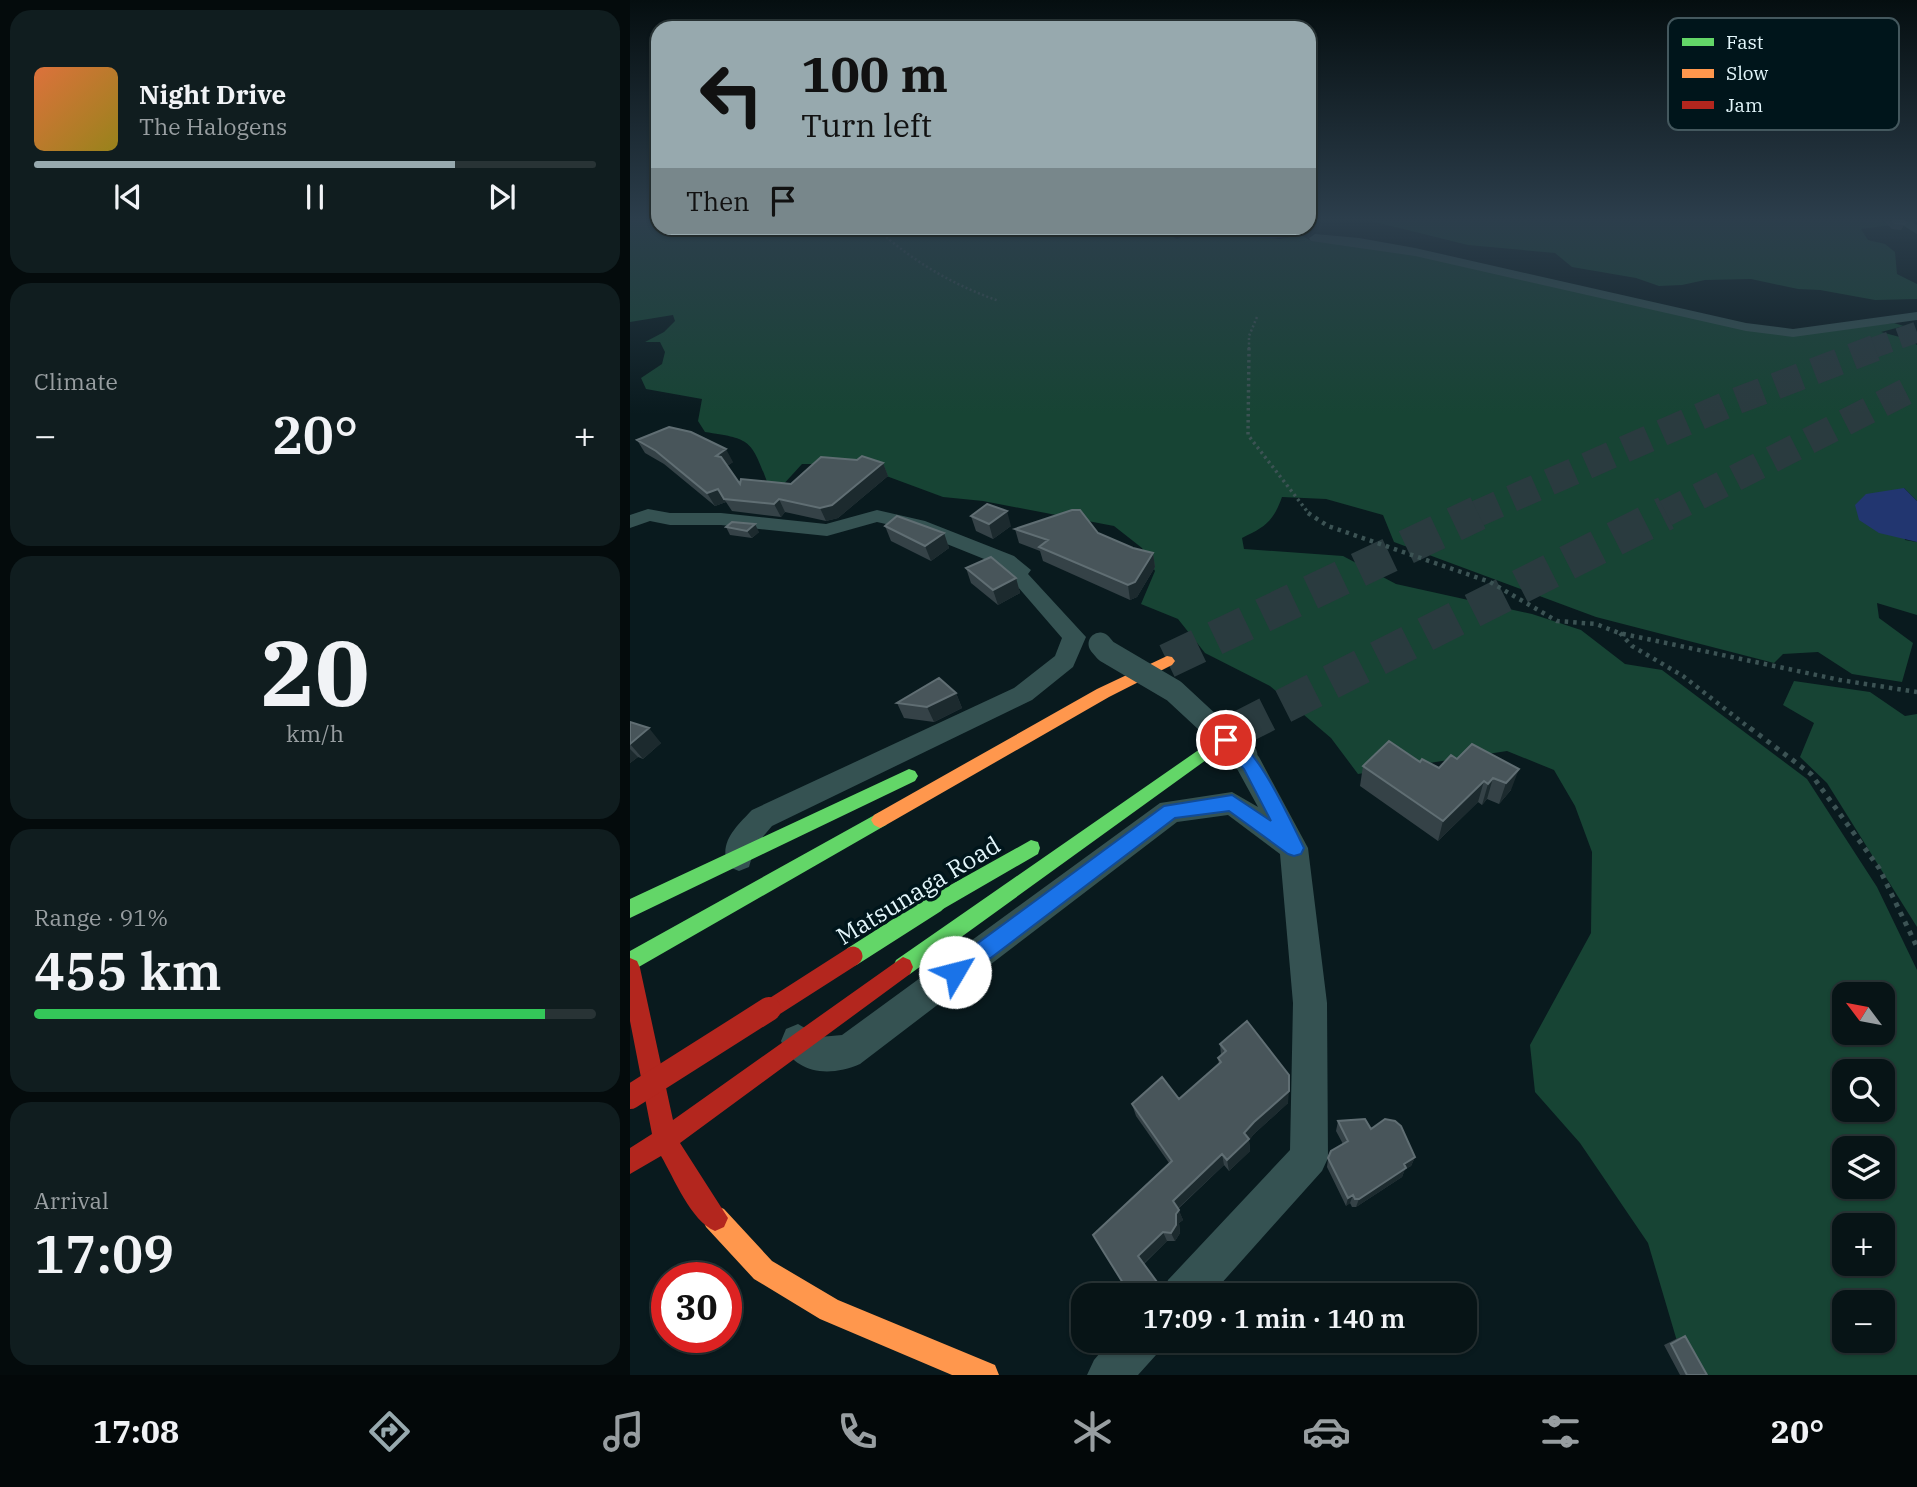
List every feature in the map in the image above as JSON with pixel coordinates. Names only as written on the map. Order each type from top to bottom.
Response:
[{"type":"main road","points":[[630,962],[1103,693],[1167,661]]},
{"type":"main road","points":[[1004,730],[1103,693]]},
{"type":"main road","points":[[1092,813],[1239,743]]},
{"type":"main road","points":[[630,1162],[663,1141],[798,1041],[1239,743]]},
{"type":"main road","points":[[630,909],[920,771]]},
{"type":"main road","name":"Matsunaga Road","points":[[630,1097],[936,903],[1044,841]]},
{"type":"main road","points":[[630,968],[663,1141],[706,1209],[763,1269],[828,1310],[985,1375]]},
{"type":"street","points":[[1561,285],[1746,327],[1793,333],[1917,316]]},
{"type":"street","points":[[630,522],[648,514],[670,519],[721,519],[827,530],[877,516],[918,524],[1007,561],[1030,582],[1074,637],[1065,661],[1023,694],[762,818],[741,842],[739,859]]},
{"type":"street","points":[[1030,582],[1060,598],[1106,651],[1174,691],[1239,743],[1294,848],[1310,1003],[1309,1158],[1194,1283]]},
{"type":"street","points":[[798,1041],[816,1055],[848,1052],[1170,811],[1232,803],[1294,848]]},
{"type":"street","points":[[1109,1375],[1129,1353]]},
{"type":"path","points":[[959,285],[999,301]]},
{"type":"path","points":[[1257,317],[1249,336],[1248,435],[1309,514],[1328,526],[1490,582],[1557,621],[1596,624],[1619,633],[1780,669],[1917,692]]},
{"type":"path","points":[[1619,633],[1632,646],[1683,676],[1811,774],[1880,868],[1917,947]]},
{"type":"green space","points":[[630,285],[1556,285],[1784,334],[1894,323],[1904,326],[1881,332],[1911,340],[1917,345],[1917,501],[1904,488],[1905,540],[1917,542],[1917,615],[1877,603],[1879,618],[1913,643],[1902,682],[1852,674],[1818,652],[1783,654],[1774,663],[1596,617],[1394,542],[1383,515],[1326,499],[1282,497],[1267,523],[1242,538],[1244,549],[1343,556],[1396,584],[1532,614],[1581,630],[1625,664],[1662,670],[1807,779],[1877,887],[1917,970],[1917,1375],[1687,1375],[1648,1243],[1580,1143],[1535,1092],[1530,1045],[1591,933],[1592,852],[1575,806],[1554,770],[1507,751],[1358,774],[1331,738],[1270,686],[1205,653],[1178,619],[1141,604],[1155,571],[1142,548],[1114,526],[983,501],[943,497],[854,464],[802,464],[781,487],[768,484],[758,458],[748,444],[732,437],[705,432],[698,421],[702,399],[646,389],[641,378],[662,364],[665,352],[660,342],[645,342],[664,332],[675,321],[673,315],[630,322]]},
{"type":"green space","points":[[1780,285],[1917,285],[1917,299],[1875,300],[1820,290]]},
{"type":"green space","points":[[1794,681],[1870,692],[1905,716],[1917,714],[1917,927],[1827,783],[1800,757],[1814,723],[1783,705]]},
{"type":"water","points":[[1904,488],[1917,501],[1917,542],[1879,533],[1859,520],[1855,505],[1866,494]]},
{"type":"building","points":[[669,427],[691,432],[726,449],[716,456],[721,457],[740,484],[741,479],[791,484],[821,457],[857,460],[862,456],[883,463],[832,505],[820,508],[779,499],[774,504],[724,499],[718,489],[707,493],[656,451],[637,440]]},
{"type":"building","points":[[987,504],[1007,511],[989,524],[971,516]]},
{"type":"building","points":[[1072,510],[1080,510],[1098,533],[1133,548],[1153,553],[1135,582],[1128,585],[1039,547],[1048,540],[1015,529]]},
{"type":"building","points":[[897,516],[944,533],[925,546],[885,526]]},
{"type":"building","points":[[732,522],[755,524],[747,531],[726,527]]},
{"type":"building","points":[[991,557],[1016,578],[993,590],[966,568]]},
{"type":"building","points":[[939,678],[956,693],[927,707],[897,703]]},
{"type":"building","points":[[630,722],[649,728],[630,744]]},
{"type":"building","points":[[1389,741],[1420,762],[1422,759],[1439,768],[1451,755],[1457,759],[1472,744],[1519,769],[1506,783],[1493,778],[1488,784],[1484,781],[1443,821],[1363,766]]},
{"type":"building","points":[[1247,1021],[1289,1075],[1289,1091],[1244,1133],[1249,1139],[1227,1160],[1222,1154],[1173,1201],[1179,1210],[1171,1233],[1163,1232],[1138,1256],[1156,1283],[1123,1283],[1093,1235],[1172,1161],[1132,1104],[1162,1077],[1179,1099],[1221,1062],[1218,1058],[1226,1051],[1220,1044]]},
{"type":"building","points":[[1365,1119],[1371,1129],[1385,1119],[1395,1121],[1401,1126],[1415,1157],[1404,1164],[1406,1168],[1359,1199],[1355,1199],[1353,1195],[1348,1198],[1328,1158],[1331,1151],[1348,1141],[1338,1121]]},
{"type":"building","points":[[1685,1336],[1707,1375],[1687,1375],[1671,1344]]},
{"type":"tunnel","points":[[1870,349],[1917,332]]},
{"type":"tunnel","points":[[1474,515],[1726,405],[1875,348]]},
{"type":"tunnel","points":[[1662,515],[1917,386]]},
{"type":"tunnel","points":[[1167,661],[1478,513]]},
{"type":"tunnel","points":[[1239,728],[1236,730],[1666,513]]},
{"type":"traffic: fast","points":[[903,967],[1236,730]]},
{"type":"traffic: fast","points":[[630,909],[909,776]]},
{"type":"traffic: fast","points":[[630,962],[880,820]]},
{"type":"traffic: fast","points":[[936,903],[1031,848]]},
{"type":"traffic: fast","points":[[853,956],[936,903]]},
{"type":"traffic: slow","points":[[880,820],[1103,693],[1167,661]]},
{"type":"traffic: slow","points":[[715,1218],[763,1270],[829,1310],[985,1375]]},
{"type":"traffic: jam","points":[[630,1097],[853,956]]},
{"type":"traffic: jam","points":[[630,1162],[665,1140],[903,967]]},
{"type":"traffic: jam","points":[[630,968],[665,1140],[706,1209],[715,1218]]},
{"type":"route","points":[[955,972],[1170,811],[1232,803],[1294,848],[1250,764],[1226,740]]}]
